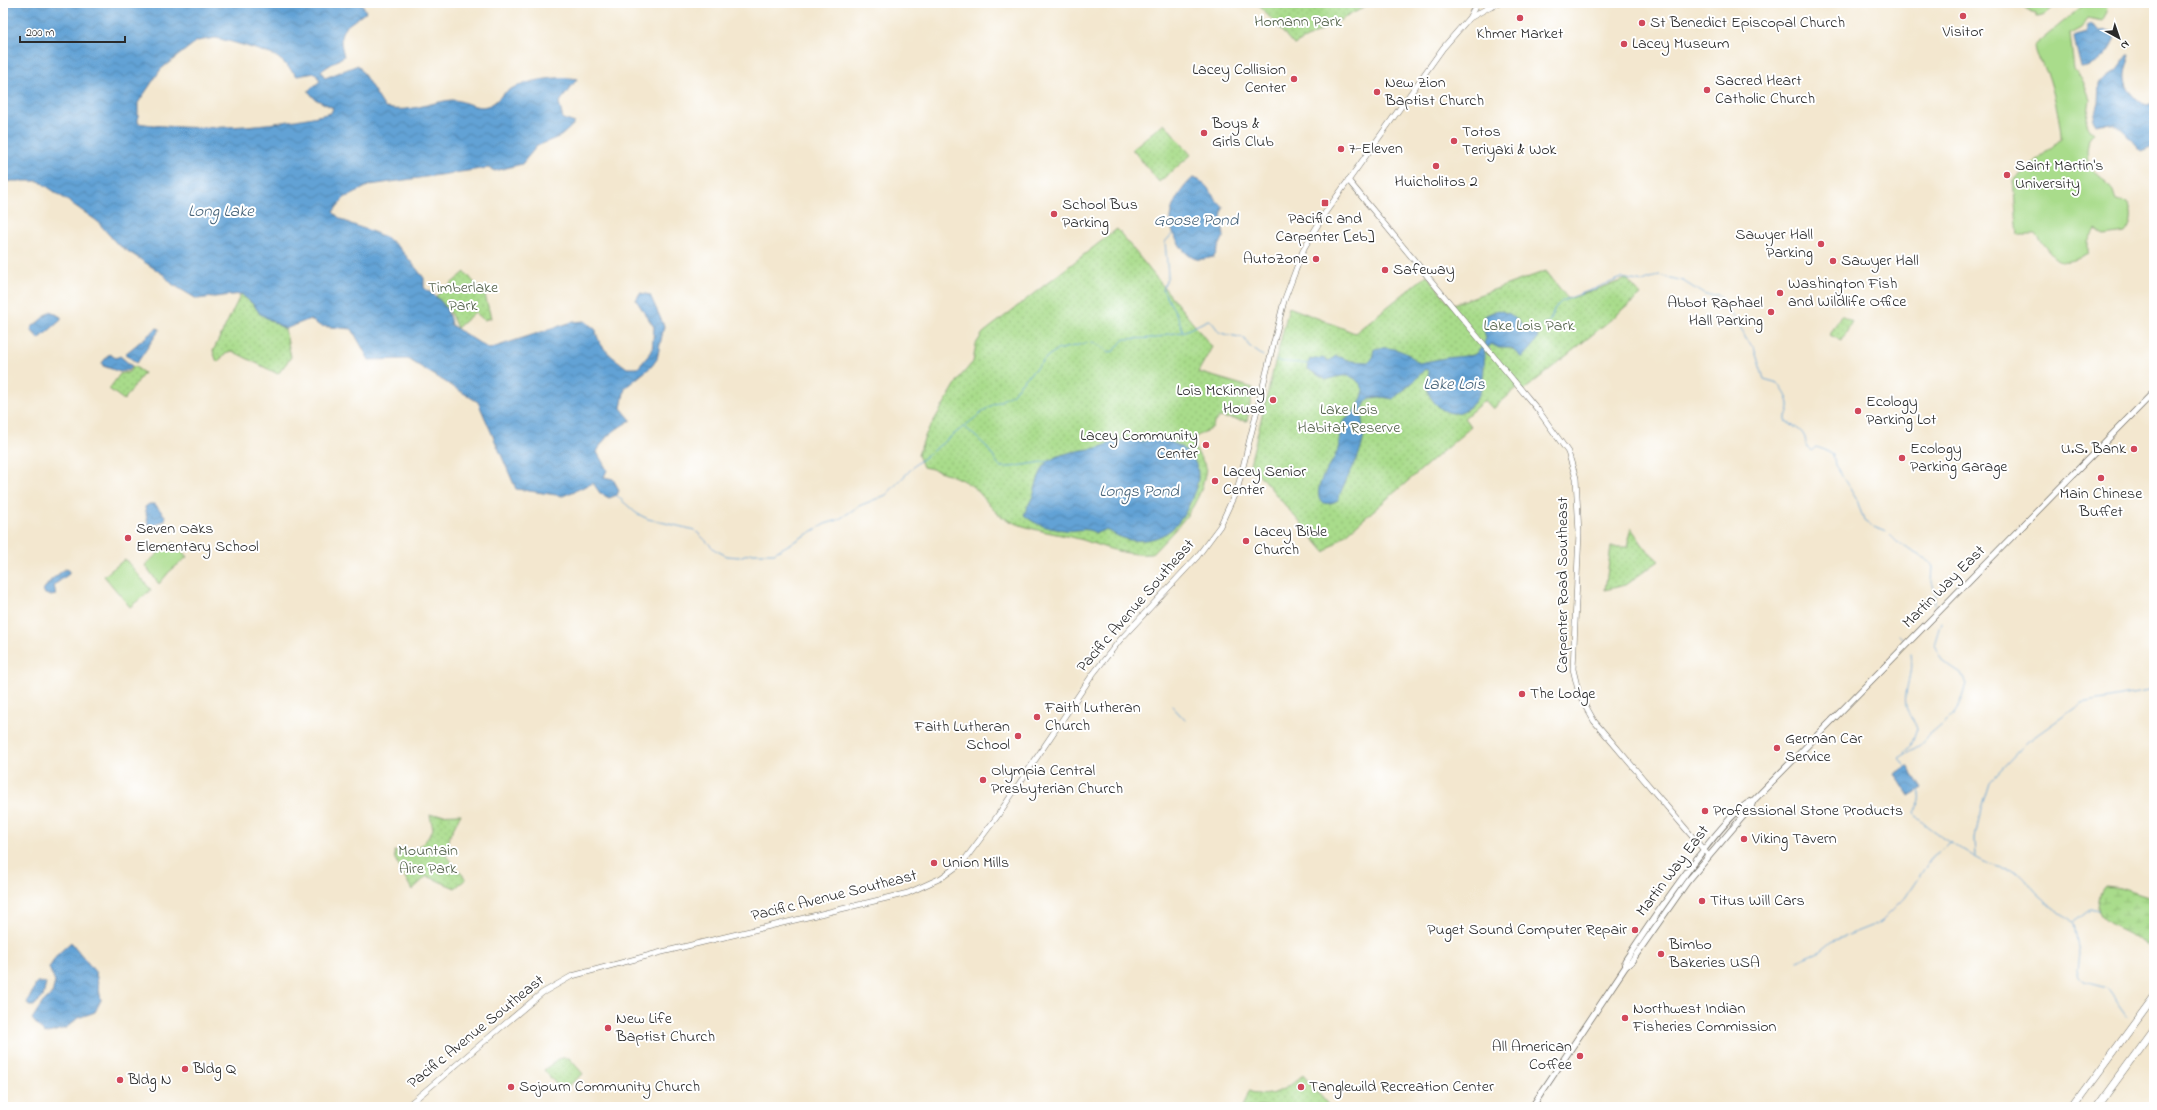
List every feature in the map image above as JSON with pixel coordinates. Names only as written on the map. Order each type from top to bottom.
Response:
[{"type":"highway","points":[[2073,1107],[2154,997]]},
{"type":"highway","points":[[2097,1107],[2154,1029]]},
{"type":"main road","name":"Pacific Avenue Southeast","points":[[406,1107],[542,993],[572,976],[658,953],[908,893],[941,878],[963,862],[996,818],[1093,674],[1120,640],[1202,551],[1224,521],[1238,487],[1292,277],[1314,229],[1443,48],[1469,18],[1477,3]]},
{"type":"main road","points":[[1483,3],[1491,6]]},
{"type":"main road","name":"Pacific Avenue Southeast","points":[[1469,18],[1482,9],[1500,3]]},
{"type":"main road","name":"Carpenter Road Southeast","points":[[1348,180],[1513,379],[1563,443],[1575,473],[1579,532],[1573,669],[1581,699],[1589,714],[1605,734],[1708,855]]},
{"type":"main road","name":"Martin Way East","points":[[1532,1107],[1626,966],[1631,962],[1708,855],[1751,807],[1753,801],[2154,392]]},
{"type":"main road","name":"Martin Way East","points":[[1626,966],[1625,961],[1650,922],[1704,850],[1746,802],[1753,801]]},
{"type":"green space","name":"Homann Park","points":[[1257,3],[1372,3],[1294,45]]},
{"type":"green space","points":[[2017,3],[2064,3],[2055,6],[2045,15],[2036,17],[2036,13],[2028,11]]},
{"type":"green space","points":[[2086,3],[2106,3],[2107,12],[2102,21],[2088,18],[2081,28],[2070,34],[2074,70],[2083,81],[2090,100],[2086,124],[2088,128],[2094,132],[2089,138],[2087,151],[2088,162],[2113,191],[2116,201],[2127,203],[2131,210],[2131,222],[2125,233],[2105,236],[2095,229],[2088,241],[2088,254],[2077,259],[2062,261],[2053,255],[2036,235],[2018,235],[2013,181],[2061,139],[2058,116],[2049,78],[2036,55],[2034,46]]},
{"type":"green space","points":[[1164,123],[1191,155],[1159,182],[1132,149]]},
{"type":"green space","points":[[1117,229],[1212,347],[1198,372],[1253,388],[1247,421],[1219,417],[1214,423],[1213,427],[1190,440],[1206,467],[1204,481],[1194,505],[1187,515],[1152,554],[1125,553],[1083,540],[1033,529],[1013,522],[999,515],[972,486],[949,474],[923,467],[918,455],[926,434],[960,377],[973,362],[976,344],[983,333]]},
{"type":"green space","name":"Lake Lois Habitat Reserve","points":[[1546,271],[1568,299],[1627,279],[1641,295],[1523,391],[1518,387],[1493,409],[1485,400],[1464,418],[1471,427],[1325,552],[1250,464],[1289,307],[1355,333],[1427,275],[1451,305]]},
{"type":"green space","name":"Timberlake Park","points":[[465,272],[485,295],[491,318],[484,320],[475,312],[457,328],[449,310],[436,296]]},
{"type":"green space","points":[[241,294],[254,305],[260,314],[285,329],[291,357],[278,374],[232,351],[228,352],[217,362],[213,351]]},
{"type":"green space","points":[[1841,315],[1852,321],[1842,341],[1830,335]]},
{"type":"green space","points":[[134,366],[144,373],[124,400],[109,389],[120,374],[129,372]]},
{"type":"green space","points":[[1631,528],[1645,548],[1659,561],[1625,585],[1605,590],[1611,547],[1629,547],[1628,539]]},
{"type":"green space","points":[[174,542],[187,557],[169,572],[159,584],[145,565],[163,549],[165,550]]},
{"type":"green space","points":[[125,559],[151,590],[130,607],[104,576]]},
{"type":"green space","name":"Mountain Aire Park","points":[[461,814],[450,835],[446,856],[466,879],[455,888],[427,876],[412,890],[395,859],[394,851],[407,852],[413,850],[418,848],[426,840],[433,829],[430,815]]},
{"type":"green space","points":[[2105,886],[2121,888],[2154,899],[2154,952],[2138,939],[2114,926],[2103,918],[2098,907],[2100,894]]},
{"type":"green space","points":[[569,1058],[583,1074],[562,1091],[544,1070],[558,1059]]},
{"type":"green space","points":[[1303,1075],[1330,1107],[1243,1107],[1249,1091],[1264,1095],[1278,1092]]},
{"type":"water","name":"Long Lake","points":[[3,3],[362,3],[366,12],[347,26],[342,34],[341,39],[344,56],[321,71],[325,78],[358,65],[385,108],[403,109],[451,100],[483,107],[493,103],[513,88],[530,82],[551,78],[577,79],[559,103],[563,119],[575,123],[561,136],[537,146],[522,164],[495,171],[488,168],[370,185],[344,198],[333,212],[345,221],[381,235],[393,243],[403,252],[424,278],[424,288],[434,295],[446,308],[451,325],[489,349],[572,322],[585,321],[596,330],[600,342],[607,352],[627,368],[638,368],[652,351],[654,327],[636,300],[640,293],[650,295],[664,326],[657,359],[652,366],[625,388],[621,408],[631,420],[607,437],[597,452],[607,470],[604,477],[613,479],[619,490],[617,495],[609,498],[600,493],[593,483],[563,496],[516,489],[478,402],[408,359],[369,360],[352,329],[320,326],[310,319],[285,329],[260,314],[254,305],[241,294],[197,299],[172,284],[164,275],[117,244],[97,221],[39,181],[11,181],[3,183]],"holes":[[[215,38],[237,43],[273,55],[297,76],[315,73],[320,81],[308,91],[315,99],[333,108],[331,113],[284,122],[234,127],[185,127],[138,123],[138,103],[161,69],[197,41]]]},
{"type":"water","points":[[2090,23],[2100,31],[2105,30],[2112,32],[2115,35],[2114,41],[2103,57],[2092,65],[2081,68],[2074,38],[2075,35],[2086,32]]},
{"type":"water","points":[[2128,55],[2130,55],[2125,79],[2128,89],[2135,98],[2143,104],[2148,105],[2154,102],[2154,145],[2142,151],[2127,134],[2117,126],[2104,123],[2096,125],[2093,120],[2098,103],[2099,83],[2117,70]]},
{"type":"water","name":"Goose Pond","points":[[1193,178],[1203,183],[1223,206],[1221,218],[1224,236],[1214,257],[1205,259],[1196,259],[1186,253],[1174,235],[1170,223],[1171,213],[1175,201],[1185,186]]},
{"type":"water","name":"Lake Lois","points":[[1498,310],[1510,314],[1526,328],[1537,328],[1538,336],[1536,340],[1522,358],[1511,348],[1499,348],[1491,344],[1485,351],[1483,378],[1480,393],[1471,406],[1460,412],[1447,412],[1435,403],[1428,391],[1427,384],[1429,371],[1425,369],[1411,384],[1393,399],[1381,397],[1370,398],[1363,408],[1362,419],[1364,435],[1355,463],[1338,500],[1327,504],[1323,503],[1319,497],[1319,487],[1322,477],[1338,450],[1342,424],[1357,408],[1364,391],[1357,380],[1348,376],[1326,380],[1308,369],[1309,360],[1322,358],[1329,361],[1336,356],[1351,361],[1369,362],[1372,359],[1374,349],[1383,348],[1401,351],[1419,363],[1445,358],[1474,355],[1483,346],[1486,338],[1482,323],[1486,315]]},
{"type":"water","points":[[51,311],[61,317],[61,320],[39,339],[31,330],[32,327]]},
{"type":"water","points":[[157,328],[160,329],[137,363],[125,354]]},
{"type":"water","points":[[109,354],[116,358],[120,356],[132,366],[129,370],[120,372],[103,366],[102,363]]},
{"type":"water","name":"Longs Pond","points":[[1156,438],[1171,442],[1184,450],[1195,461],[1197,468],[1197,485],[1187,510],[1175,526],[1168,532],[1151,539],[1130,540],[1105,530],[1096,533],[1088,530],[1070,530],[1048,527],[1038,524],[1024,515],[1033,496],[1043,468],[1049,461],[1062,455],[1097,448],[1120,440],[1142,441]]},
{"type":"water","points":[[149,504],[155,504],[165,516],[165,520],[151,527],[148,525],[145,507]]},
{"type":"water","points":[[65,569],[69,570],[69,574],[54,585],[56,595],[51,596],[45,594],[43,590],[51,580]]},
{"type":"water","points":[[1908,766],[1922,788],[1909,796],[1895,774]]},
{"type":"water","points":[[71,942],[96,973],[101,1000],[95,1012],[78,1018],[66,1028],[45,1034],[32,1019],[43,1002],[52,994],[55,982],[49,968],[57,955]]},
{"type":"water","points":[[37,982],[46,983],[43,997],[34,1006],[29,1006],[27,1003]]},
{"type":"waterway","points":[[1174,232],[1165,242],[1168,275],[1163,290],[1178,317],[1183,331]]},
{"type":"waterway","points":[[1536,328],[1549,322],[1555,308],[1562,301],[1622,278],[1643,282],[1659,275],[1683,281],[1705,295],[1718,295],[1723,301],[1725,309],[1737,320],[1747,341],[1754,348],[1764,379],[1778,383],[1786,395],[1789,403],[1786,421],[1802,433],[1806,440],[1806,445],[1811,451],[1816,447],[1833,455],[1835,465],[1857,500],[1864,521],[1871,526],[1887,532],[1898,543],[1930,561],[1933,567],[1932,582],[1936,594],[1934,605]]},
{"type":"waterway","points":[[616,495],[636,513],[648,519],[695,530],[715,550],[727,556],[739,557],[751,553],[774,553],[825,524],[838,520],[859,506],[886,495],[917,463],[989,407],[1013,394],[1020,384],[1048,356],[1057,350],[1091,342],[1109,352],[1114,351],[1124,339],[1157,338],[1167,334],[1183,332],[1208,320],[1211,321],[1220,333],[1244,338],[1249,346],[1263,356]]},
{"type":"waterway","points":[[1276,361],[1310,364]]},
{"type":"waterway","points":[[965,427],[986,446],[1000,467],[1011,467],[1049,461]]},
{"type":"waterway","points":[[1906,768],[1899,758],[1920,745],[1929,735],[1954,714],[1959,706],[1966,684],[1961,674],[1943,662],[1934,645],[1941,622]]},
{"type":"waterway","points":[[1899,635],[1903,639]]},
{"type":"waterway","points":[[1905,753],[1911,746],[1917,729],[1908,712],[1905,700],[1911,668],[1910,653]]},
{"type":"waterway","points":[[1976,856],[1975,839],[1981,808],[1989,782],[2027,742],[2082,703],[2154,690]]},
{"type":"waterway","points":[[1172,706],[1185,720]]},
{"type":"waterway","points":[[1919,790],[1920,801],[1914,812],[1917,818],[1925,825],[1948,841],[1984,862],[2021,874],[2037,893],[2074,924],[2079,954],[2077,969],[2079,977],[2084,982],[2107,988],[2127,1016]]},
{"type":"waterway","points":[[1797,961],[1821,951],[1833,941],[1881,922],[1904,899],[1933,856],[1951,843]]},
{"type":"waterway","points":[[2074,922],[2091,909],[2098,909]]},
{"type":"place","name":"Visitor","points":[[1963,16]]},
{"type":"place","name":"Khmer Market","points":[[1520,18]]},
{"type":"place","name":"St Benedict Episcopal Church","points":[[1642,23]]},
{"type":"place","name":"Lacey Museum","points":[[1624,44]]},
{"type":"place","name":"Lacey Collision Center","points":[[1294,79]]},
{"type":"place","name":"Sacred Heart Catholic Church","points":[[1707,90]]},
{"type":"place","name":"New Zion Baptist Church","points":[[1377,92]]},
{"type":"place","name":"Boys & Girls Club","points":[[1204,133]]},
{"type":"place","name":"Totos Teriyaki & Wok","points":[[1454,141]]},
{"type":"place","name":"7-Eleven","points":[[1341,149]]},
{"type":"place","name":"Huicholitos 2","points":[[1436,166]]},
{"type":"place","name":"Saint Martin's University","points":[[2007,175]]},
{"type":"place","name":"Pacific and Carpenter [eb]","points":[[1325,203]]},
{"type":"place","name":"School Bus Parking","points":[[1054,214]]},
{"type":"place","name":"Sawyer Hall Parking","points":[[1821,244]]},
{"type":"place","name":"AutoZone","points":[[1316,259]]},
{"type":"place","name":"Sawyer Hall","points":[[1833,261]]},
{"type":"place","name":"Safeway","points":[[1385,270]]},
{"type":"place","name":"Washington Fish and Wildlife Office","points":[[1780,293]]},
{"type":"place","name":"Abbot Raphael Hall Parking","points":[[1771,312]]},
{"type":"place","name":"Lois McKinney House","points":[[1273,400]]},
{"type":"place","name":"Ecology Parking Lot","points":[[1858,411]]},
{"type":"place","name":"Lacey Community Center","points":[[1206,445]]},
{"type":"place","name":"U.S. Bank","points":[[2134,449]]},
{"type":"place","name":"Ecology Parking Garage","points":[[1902,458]]},
{"type":"place","name":"Main Chinese Buffet","points":[[2101,478]]},
{"type":"place","name":"Lacey Senior Center","points":[[1215,481]]},
{"type":"place","name":"Seven Oaks Elementary School","points":[[128,538]]},
{"type":"place","name":"Lacey Bible Church","points":[[1246,541]]},
{"type":"place","name":"The Lodge","points":[[1522,694]]},
{"type":"place","name":"Faith Lutheran Church","points":[[1037,717]]},
{"type":"place","name":"Faith Lutheran School","points":[[1018,736]]},
{"type":"place","name":"German Car Service","points":[[1777,748]]},
{"type":"place","name":"Olympia Central Presbyterian Church","points":[[983,780]]},
{"type":"place","name":"Professional Stone Products","points":[[1705,811]]},
{"type":"place","name":"Viking Tavern","points":[[1744,839]]},
{"type":"place","name":"Union Mills","points":[[934,863]]},
{"type":"place","name":"Titus Will Cars","points":[[1702,901]]},
{"type":"place","name":"Puget Sound Computer Repair","points":[[1635,930]]},
{"type":"place","name":"Bimbo Bakeries USA","points":[[1661,954]]},
{"type":"place","name":"Northwest Indian Fisheries Commission","points":[[1625,1018]]},
{"type":"place","name":"New Life Baptist Church","points":[[608,1028]]},
{"type":"place","name":"All American Coffee","points":[[1580,1056]]},
{"type":"place","name":"Bldg Q","points":[[185,1069]]},
{"type":"place","name":"Bldg N","points":[[120,1080]]},
{"type":"place","name":"Sojourn Community Church","points":[[511,1087]]},
{"type":"place","name":"Tanglewild Recreation Center","points":[[1301,1087]]},
{"type":"park label","name":"Lake Lois Park","points":[[1529,326]]}]
